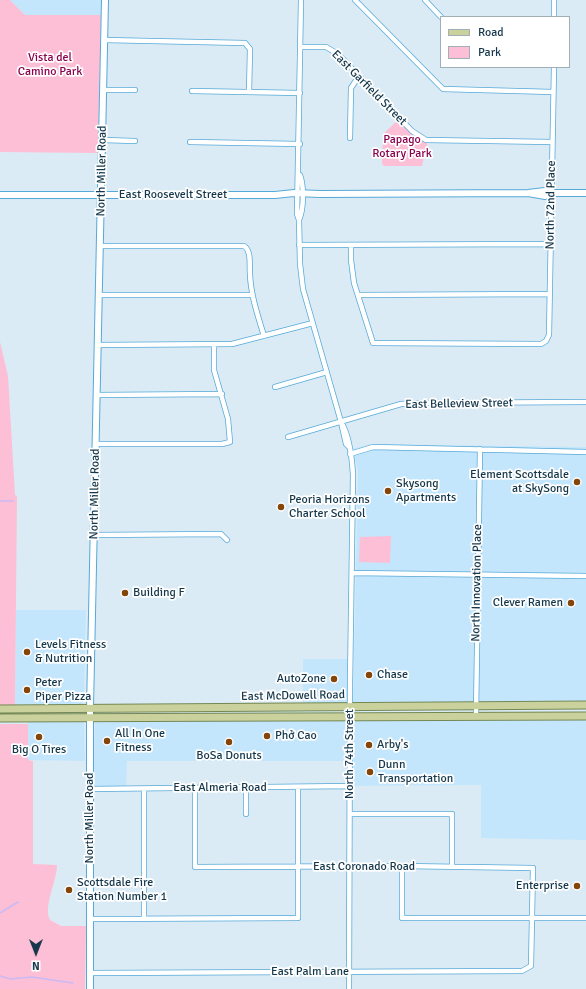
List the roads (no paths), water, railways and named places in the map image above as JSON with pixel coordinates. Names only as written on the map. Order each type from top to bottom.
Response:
[{"type":"main road","name":"East McDowell Road","points":[[0,709],[586,705]]},
{"type":"main road","name":"East McDowell Road","points":[[0,718],[586,716]]},
{"type":"street","name":"North Miller Road","points":[[90,989],[90,708],[105,0]]},
{"type":"street","name":"North 74th Street","points":[[301,0],[299,173],[302,180],[297,214],[299,220],[299,245],[303,289],[341,422],[346,428],[350,443],[349,447],[353,475],[350,706],[349,989]]},
{"type":"street","points":[[354,0],[443,89],[553,92]]},
{"type":"street","points":[[425,0],[440,16]]},
{"type":"street","points":[[554,0],[554,16]]},
{"type":"street","points":[[104,40],[241,42],[248,44],[250,49],[249,92]]},
{"type":"street","name":"East Garfield Street","points":[[301,47],[317,46],[332,50],[412,131],[426,140],[552,142]]},
{"type":"street","name":"North 72nd Place","points":[[358,295],[374,343],[533,344],[546,342],[549,335],[554,68]]},
{"type":"street","points":[[350,138],[352,88],[359,76]]},
{"type":"street","points":[[104,90],[135,90]]},
{"type":"street","points":[[192,91],[300,93]]},
{"type":"street","points":[[103,140],[135,141]]},
{"type":"street","points":[[190,142],[300,144]]},
{"type":"street","name":"East Roosevelt Street","points":[[0,195],[275,195],[283,197],[299,194],[528,193],[545,196],[552,193],[586,193]]},
{"type":"street","points":[[299,245],[550,244]]},
{"type":"street","points":[[100,246],[240,245],[247,248],[249,253],[252,295],[264,336]]},
{"type":"street","points":[[350,245],[352,270],[358,295],[549,294]]},
{"type":"street","points":[[99,295],[252,295]]},
{"type":"street","points":[[98,345],[232,344],[313,322]]},
{"type":"street","points":[[96,444],[222,444],[230,442],[230,430],[222,394],[214,370],[214,345]]},
{"type":"street","points":[[275,387],[326,372]]},
{"type":"street","points":[[97,395],[222,394]]},
{"type":"street","name":"East Belleview Street","points":[[288,437],[401,404],[586,402]]},
{"type":"street","points":[[350,454],[373,447],[586,452]]},
{"type":"street","name":"North Innovation Place","points":[[476,716],[480,449]]},
{"type":"street","points":[[94,535],[221,534],[227,540]]},
{"type":"street","points":[[352,573],[586,576]]},
{"type":"street","name":"East Almeria Road","points":[[90,789],[298,788],[350,786]]},
{"type":"street","name":"East Coronado Road","points":[[195,788],[195,867],[452,866],[533,868],[533,918]]},
{"type":"street","points":[[246,788],[246,814]]},
{"type":"street","points":[[90,919],[298,918],[298,788]]},
{"type":"street","points":[[144,789],[144,919]]},
{"type":"street","points":[[350,814],[452,814],[452,866]]},
{"type":"street","points":[[402,866],[402,918],[586,918]]},
{"type":"street","name":"East Palm Lane","points":[[90,973],[522,971],[529,969],[532,962],[533,918]]},
{"type":"waterway","points":[[0,501],[13,501]]},
{"type":"waterway","points":[[0,913],[18,902]]},
{"type":"waterway","points":[[0,976],[10,979],[32,977],[73,983]]},
{"type":"place","name":"Element Scottsdale at SkySong","points":[[577,482]]},
{"type":"place","name":"Skysong Apartments","points":[[388,491]]},
{"type":"place","name":"Peoria Horizons Charter School","points":[[281,507]]},
{"type":"place","name":"Building F","points":[[125,593]]},
{"type":"place","name":"Clever Ramen","points":[[571,603]]},
{"type":"place","name":"Levels Fitness & Nutrition","points":[[27,652]]},
{"type":"place","name":"Chase","points":[[369,675]]},
{"type":"place","name":"AutoZone","points":[[334,679]]},
{"type":"place","name":"Peter Piper Pizza","points":[[27,690]]},
{"type":"place","name":"Phở Cao","points":[[267,736]]},
{"type":"place","name":"Big O Tires","points":[[39,737]]},
{"type":"place","name":"All In One Fitness","points":[[107,741]]},
{"type":"place","name":"BoSa Donuts","points":[[229,742]]},
{"type":"place","name":"Arby's","points":[[369,745]]},
{"type":"place","name":"Dunn Transportation","points":[[370,772]]},
{"type":"place","name":"Enterprise","points":[[577,886]]},
{"type":"place","name":"Scottsdale Fire Station Number 1","points":[[69,890]]},
{"type":"park label","name":"Vista del Camino Park","points":[[50,65]]},
{"type":"park label","name":"Papago Rotary Park","points":[[402,147]]}]
